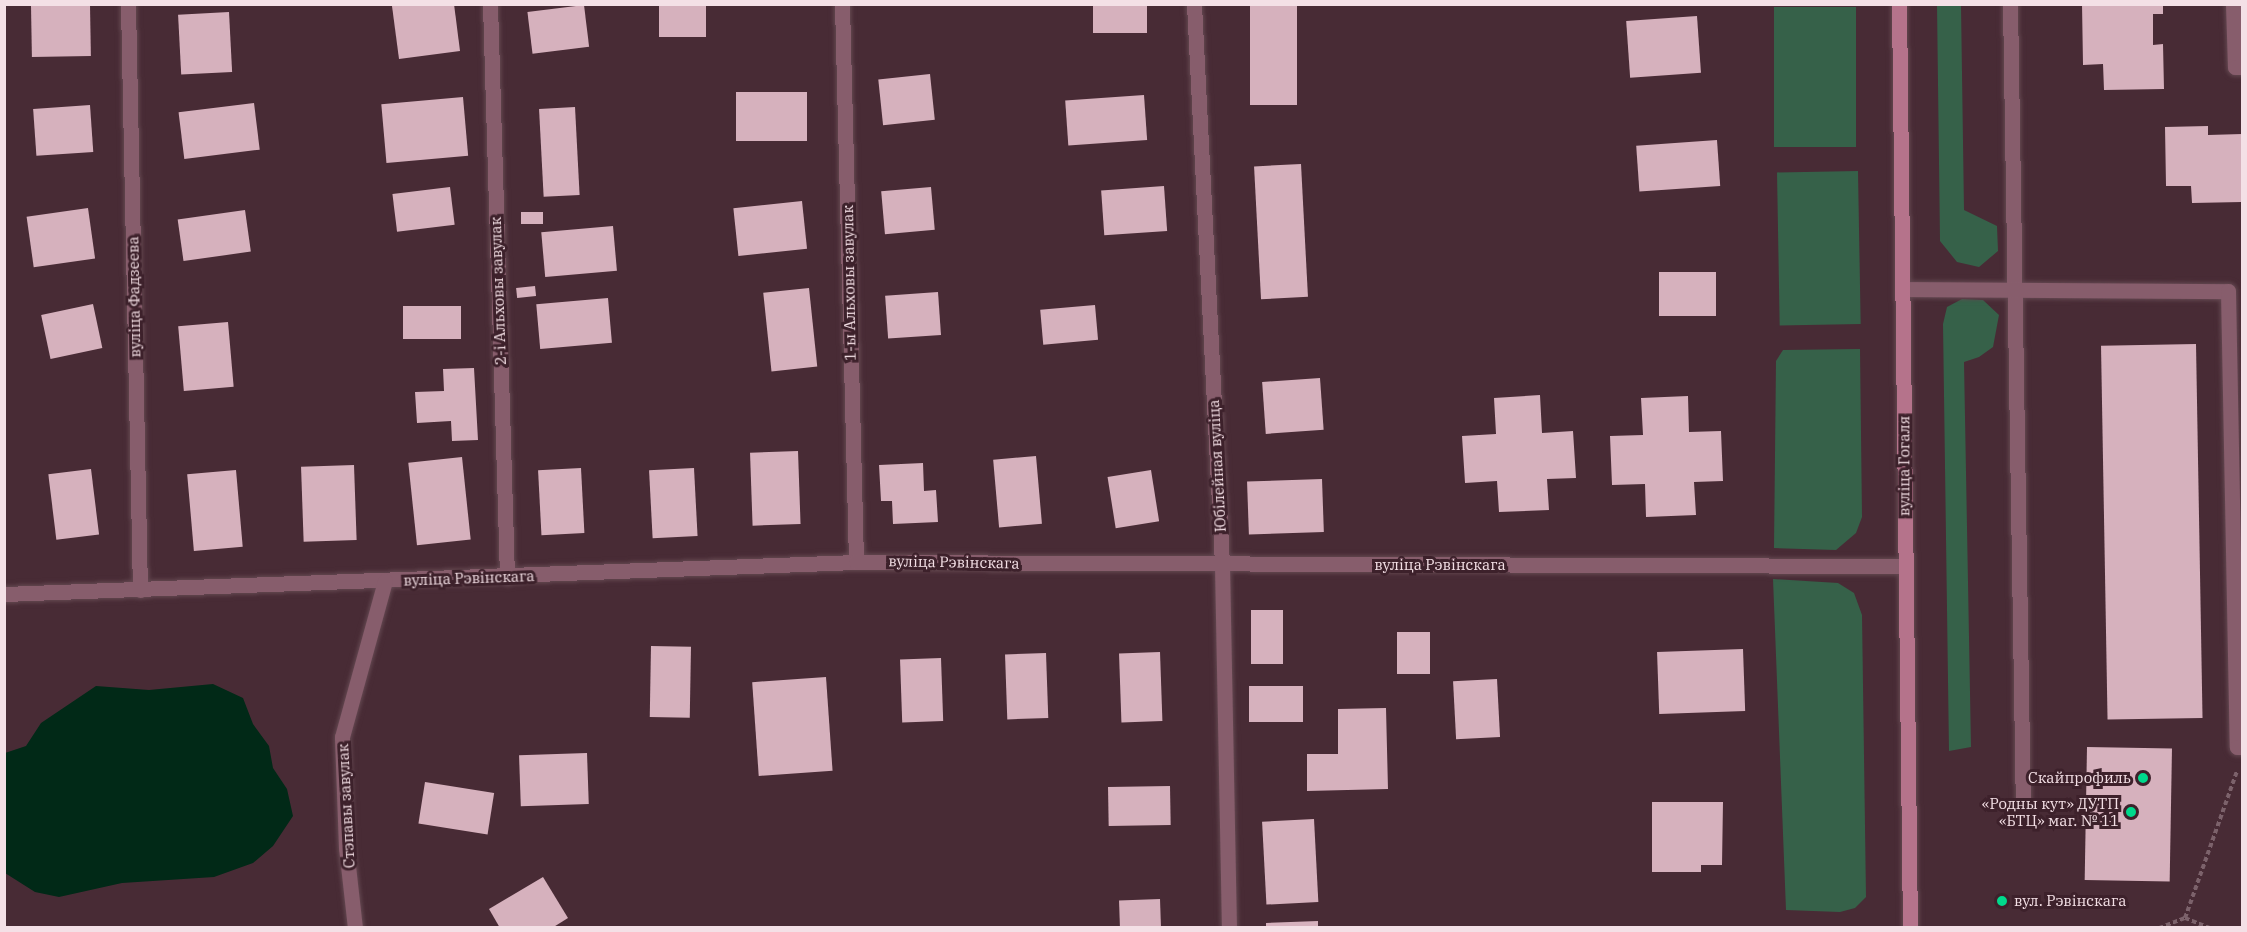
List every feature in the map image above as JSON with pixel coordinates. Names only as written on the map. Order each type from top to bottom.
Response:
[{"type":"main road","name":"вуліца Гогаля","points":[[1899,4],[1910,927]]},
{"type":"street","name":"вуліца Фадзеева","points":[[128,4],[140,590]]},
{"type":"street","name":"2-і Альховы завулак","points":[[490,4],[507,577]]},
{"type":"street","name":"1-ы Альховы завулак","points":[[842,4],[856,562]]},
{"type":"street","name":"Юбілейная вуліца","points":[[1194,4],[1222,565],[1229,927]]},
{"type":"street","points":[[2010,4],[2023,810]]},
{"type":"street","points":[[2233,4],[2235,67],[2242,67]]},
{"type":"street","points":[[1904,289],[2235,291],[2236,747],[2242,747]]},
{"type":"street","name":"вуліца Рэвінскага","points":[[4,594],[507,577],[856,562],[1905,566]]},
{"type":"street","name":"Стэпавы завулак","points":[[355,927],[346,848],[342,737],[385,581]]},
{"type":"path","points":[[2185,918],[2239,765]]},
{"type":"path","points":[[2159,927],[2185,918],[2210,927]]},
{"type":"shaded area","points":[[1937,5],[1961,5],[1964,210],[1997,226],[1998,251],[1979,267],[1957,262],[1940,241]]},
{"type":"shaded area","points":[[1774,7],[1856,7],[1856,147],[1774,147]]},
{"type":"shaded area","points":[[1858,171],[1861,324],[1780,325],[1777,172]]},
{"type":"shaded area","points":[[1962,299],[1983,300],[1999,315],[1993,347],[1979,357],[1964,362],[1971,747],[1949,751],[1943,324],[1947,307]]},
{"type":"shaded area","points":[[1860,349],[1862,517],[1856,533],[1836,550],[1774,548],[1776,361],[1783,350]]},
{"type":"shaded area","points":[[1773,579],[1838,583],[1854,593],[1862,615],[1866,897],[1855,908],[1840,912],[1786,910]]},
{"type":"shaded area","points":[[213,684],[243,698],[253,724],[269,746],[273,768],[287,789],[293,816],[273,846],[253,863],[214,877],[122,883],[59,897],[35,892],[5,873],[5,753],[26,746],[41,723],[96,686],[149,690]]},
{"type":"building","points":[[454,4],[460,51],[399,59],[392,6]]},
{"type":"building","points":[[659,4],[706,4],[706,37],[659,37]]},
{"type":"building","points":[[1093,4],[1147,4],[1147,33],[1093,33]]},
{"type":"building","points":[[1250,4],[1297,4],[1297,105],[1250,105]]},
{"type":"building","points":[[2082,4],[2163,4],[2163,14],[2153,14],[2153,45],[2163,44],[2164,89],[2104,90],[2103,64],[2083,65]]},
{"type":"building","points":[[90,5],[91,56],[32,57],[31,6]]},
{"type":"building","points":[[584,5],[589,47],[533,54],[527,12]]},
{"type":"building","points":[[229,12],[232,72],[181,75],[178,15]]},
{"type":"building","points":[[1697,16],[1701,73],[1630,78],[1626,21]]},
{"type":"building","points":[[930,74],[935,120],[883,125],[878,79]]},
{"type":"building","points":[[736,92],[807,92],[807,141],[736,141]]},
{"type":"building","points":[[1144,95],[1147,140],[1068,145],[1065,101]]},
{"type":"building","points":[[463,97],[468,156],[386,163],[381,104]]},
{"type":"building","points":[[254,103],[260,150],[184,159],[179,112]]},
{"type":"building","points":[[90,105],[93,152],[36,156],[33,109]]},
{"type":"building","points":[[575,107],[580,195],[544,197],[539,109]]},
{"type":"building","points":[[2208,126],[2208,135],[2242,134],[2242,202],[2192,203],[2191,186],[2166,186],[2165,127]]},
{"type":"building","points":[[1717,140],[1720,186],[1639,192],[1636,146]]},
{"type":"building","points":[[1301,164],[1308,297],[1261,299],[1254,166]]},
{"type":"building","points":[[1164,186],[1167,231],[1104,235],[1101,190]]},
{"type":"building","points":[[450,187],[455,225],[397,232],[392,194]]},
{"type":"building","points":[[931,187],[935,230],[885,234],[881,191]]},
{"type":"building","points":[[802,201],[807,249],[738,256],[733,208]]},
{"type":"building","points":[[88,208],[95,259],[34,267],[27,217]]},
{"type":"building","points":[[245,210],[251,252],[184,261],[178,219]]},
{"type":"building","points":[[521,212],[543,212],[543,224],[521,224]]},
{"type":"building","points":[[613,226],[617,271],[545,277],[541,232]]},
{"type":"building","points":[[1659,272],[1716,272],[1716,316],[1659,316]]},
{"type":"building","points":[[535,286],[536,296],[517,298],[516,288]]},
{"type":"building","points":[[809,288],[817,367],[772,371],[763,293]]},
{"type":"building","points":[[938,292],[941,335],[888,339],[885,296]]},
{"type":"building","points":[[608,298],[612,343],[540,349],[536,304]]},
{"type":"building","points":[[93,304],[102,348],[51,359],[41,315]]},
{"type":"building","points":[[1095,305],[1098,340],[1043,345],[1040,310]]},
{"type":"building","points":[[403,306],[461,306],[461,339],[403,339]]},
{"type":"building","points":[[228,322],[234,387],[184,391],[178,326]]},
{"type":"building","points":[[2196,344],[2203,718],[2108,720],[2101,346]]},
{"type":"building","points":[[474,368],[478,440],[452,441],[451,421],[417,423],[415,392],[444,391],[443,369]]},
{"type":"building","points":[[1320,378],[1324,430],[1266,434],[1262,382]]},
{"type":"building","points":[[1540,395],[1542,433],[1573,431],[1576,478],[1547,479],[1549,510],[1499,512],[1497,481],[1465,483],[1462,436],[1496,434],[1494,398]]},
{"type":"building","points":[[1688,396],[1689,432],[1721,431],[1723,481],[1694,482],[1696,515],[1646,517],[1645,484],[1612,485],[1610,436],[1643,435],[1641,398]]},
{"type":"building","points":[[798,451],[801,524],[753,526],[750,453]]},
{"type":"building","points":[[1036,456],[1042,524],[999,527],[993,460]]},
{"type":"building","points":[[462,457],[471,540],[417,545],[408,463]]},
{"type":"building","points":[[923,463],[924,491],[936,490],[938,522],[893,524],[892,501],[881,501],[879,465]]},
{"type":"building","points":[[354,465],[357,540],[304,542],[301,467]]},
{"type":"building","points":[[581,468],[584,533],[541,535],[538,470]]},
{"type":"building","points":[[694,468],[698,536],[653,538],[649,470]]},
{"type":"building","points":[[91,469],[99,535],[56,540],[48,474]]},
{"type":"building","points":[[236,470],[243,547],[194,551],[187,474]]},
{"type":"building","points":[[1151,470],[1159,521],[1116,528],[1108,477]]},
{"type":"building","points":[[1322,479],[1324,532],[1249,535],[1247,482]]},
{"type":"building","points":[[1251,610],[1283,610],[1283,664],[1251,664]]},
{"type":"building","points":[[1397,632],[1430,632],[1430,674],[1397,674]]},
{"type":"building","points":[[651,646],[691,647],[690,718],[650,717]]},
{"type":"building","points":[[1743,649],[1745,711],[1659,714],[1657,652]]},
{"type":"building","points":[[1160,652],[1162,721],[1121,722],[1119,653]]},
{"type":"building","points":[[1046,653],[1048,718],[1007,719],[1005,654]]},
{"type":"building","points":[[941,658],[943,721],[902,722],[900,659]]},
{"type":"building","points":[[826,677],[833,771],[759,776],[752,682]]},
{"type":"building","points":[[1497,679],[1500,737],[1456,739],[1453,681]]},
{"type":"building","points":[[1249,686],[1303,686],[1303,722],[1249,722]]},
{"type":"building","points":[[1386,708],[1388,789],[1307,791],[1307,754],[1338,754],[1338,709]]},
{"type":"building","name":"«Родны кут» ДУТП «БТЦ» маг. № 11","points":[[2087,747],[2172,748],[2170,881],[2085,880]]},
{"type":"building","points":[[587,753],[589,804],[521,806],[519,755]]},
{"type":"building","points":[[425,782],[494,793],[488,834],[418,823]]},
{"type":"building","points":[[1170,786],[1171,825],[1109,826],[1108,787]]},
{"type":"building","points":[[1652,802],[1723,802],[1722,865],[1701,865],[1701,872],[1652,872]]},
{"type":"building","points":[[1314,819],[1318,902],[1266,905],[1262,822]]},
{"type":"building","points":[[543,877],[568,918],[552,928],[500,928],[489,909]]},
{"type":"building","points":[[1160,899],[1161,928],[1120,928],[1119,900]]},
{"type":"building","points":[[1318,921],[1318,928],[1266,928],[1266,923]]},
{"type":"place","name":"Скайпрофиль","points":[[2143,778]]},
{"type":"place","name":"«Родны кут» ДУТП «БТЦ» маг. № 11","points":[[2131,812]]},
{"type":"place","name":"вул. Рэвінскага","points":[[2002,901]]}]
